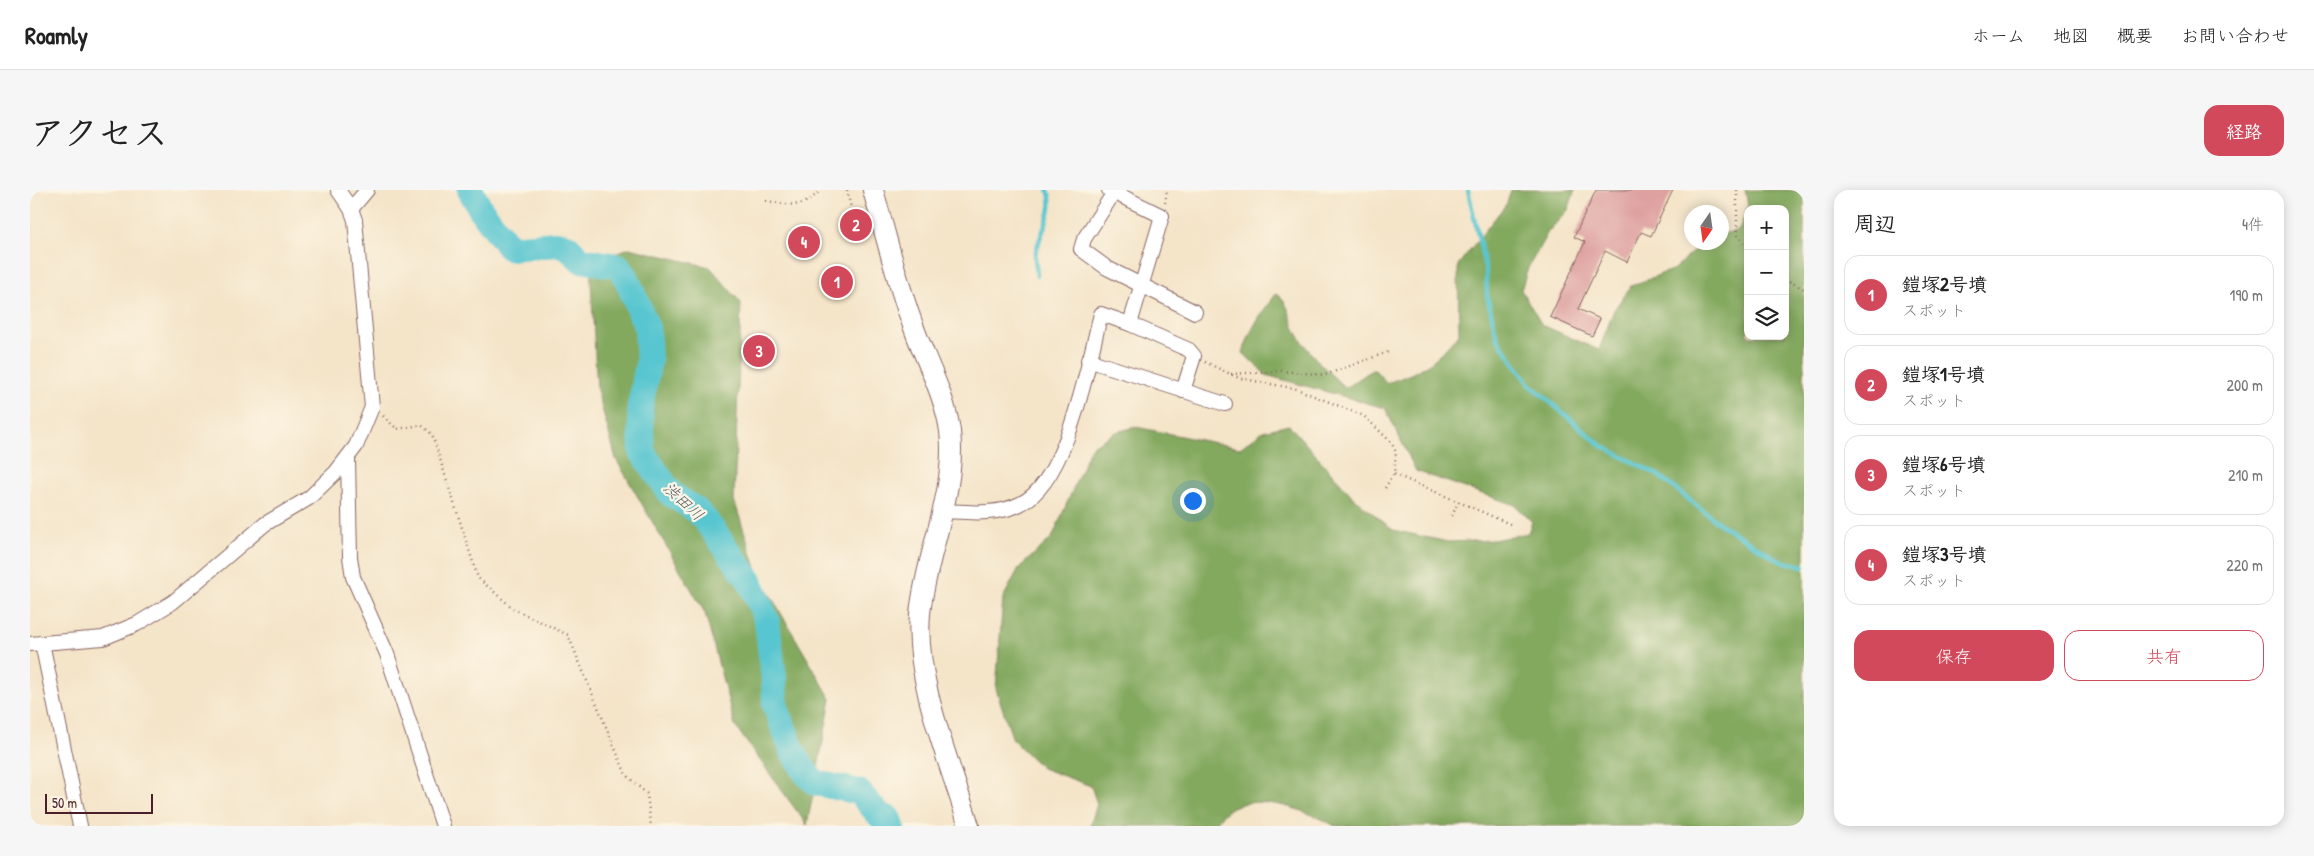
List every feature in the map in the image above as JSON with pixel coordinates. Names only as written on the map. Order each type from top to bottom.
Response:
[{"type":"street","points":[[80,826],[36,644],[103,638],[137,624],[174,602],[265,524],[309,498],[348,458],[364,430],[372,407],[355,220],[351,209],[338,190]]},
{"type":"street","points":[[351,209],[367,190]]},
{"type":"street","points":[[873,190],[901,291],[938,388],[948,421],[950,466],[922,597],[920,651],[926,688],[969,826]]},
{"type":"street","points":[[1130,324],[1143,285],[1162,216],[1111,192],[1080,249],[1107,268],[1143,285],[1196,312]]},
{"type":"street","points":[[941,510],[996,511],[1012,508],[1032,498],[1044,482],[1069,433],[1101,314],[1130,324],[1188,350],[1194,356],[1183,391]]},
{"type":"street","points":[[1088,360],[1225,404]]},
{"type":"street","points":[[348,458],[350,557],[353,576],[387,654],[443,826]]},
{"type":"path","points":[[766,201],[795,205],[806,204],[820,190]]},
{"type":"path","points":[[847,190],[851,208]]},
{"type":"path","points":[[1737,190],[1737,235],[1744,243]]},
{"type":"path","points":[[1789,281],[1804,289]]},
{"type":"path","points":[[1230,374],[1282,371],[1325,375],[1388,352]]},
{"type":"path","points":[[1194,356],[1230,374],[1266,384],[1297,389],[1364,416],[1391,442],[1396,452],[1394,474],[1385,488]]},
{"type":"path","points":[[372,407],[397,428],[421,425],[432,434],[478,578],[514,609],[568,635],[626,775],[647,794],[651,826]]},
{"type":"path","points":[[1394,474],[1510,524]]},
{"type":"path","points":[[1452,516],[1458,502]]},
{"type":"green space","points":[[1511,190],[1575,190],[1568,210],[1548,232],[1528,268],[1521,290],[1542,325],[1599,350],[1614,310],[1631,286],[1674,269],[1694,250],[1729,250],[1729,232],[1739,230],[1744,217],[1744,340],[1789,340],[1789,205],[1748,205],[1745,190],[1804,190],[1804,826],[1335,826],[1299,810],[1270,803],[1256,802],[1243,803],[1232,807],[1213,826],[1090,826],[1097,804],[1091,786],[1042,768],[1013,740],[996,689],[1003,598],[1019,568],[1052,538],[1091,447],[1116,432],[1136,427],[1240,448],[1263,431],[1289,425],[1353,497],[1393,530],[1448,542],[1494,540],[1528,533],[1532,522],[1515,505],[1416,471],[1385,408],[1266,375],[1243,353],[1256,322],[1276,294],[1287,306],[1296,331],[1306,347],[1345,388],[1374,369],[1387,383],[1410,374],[1427,365],[1459,334],[1458,265],[1507,203]]},
{"type":"green space","points":[[629,248],[710,267],[741,303],[734,500],[758,574],[831,699],[807,825],[735,726],[705,613],[616,459],[597,390],[590,263]]},
{"type":"building","points":[[1596,190],[1673,190],[1651,236],[1641,232],[1627,262],[1605,251],[1578,309],[1600,319],[1592,336],[1550,317],[1585,242],[1574,237]]},
{"type":"waterway","name":"渋田川","points":[[470,190],[481,210],[510,248],[556,244],[567,246],[581,260],[618,266],[626,277],[647,328],[649,360],[640,407],[642,452],[671,494],[696,510],[706,521],[750,581],[767,621],[775,705],[792,750],[806,773],[816,783],[859,792],[880,816],[888,818],[892,826]]},
{"type":"waterway","points":[[1037,276],[1035,256],[1049,215],[1050,198],[1048,190]]},
{"type":"waterway","points":[[1468,190],[1486,271],[1487,295],[1497,338],[1528,383],[1602,446],[1658,475],[1720,524],[1780,561],[1804,566]]},
{"type":"place","name":"鎧塚1号墳","points":[[856,225]]},
{"type":"place","name":"鎧塚3号墳","points":[[804,242]]},
{"type":"place","name":"鎧塚2号墳","points":[[837,282]]},
{"type":"place","name":"鎧塚6号墳","points":[[759,351]]}]
